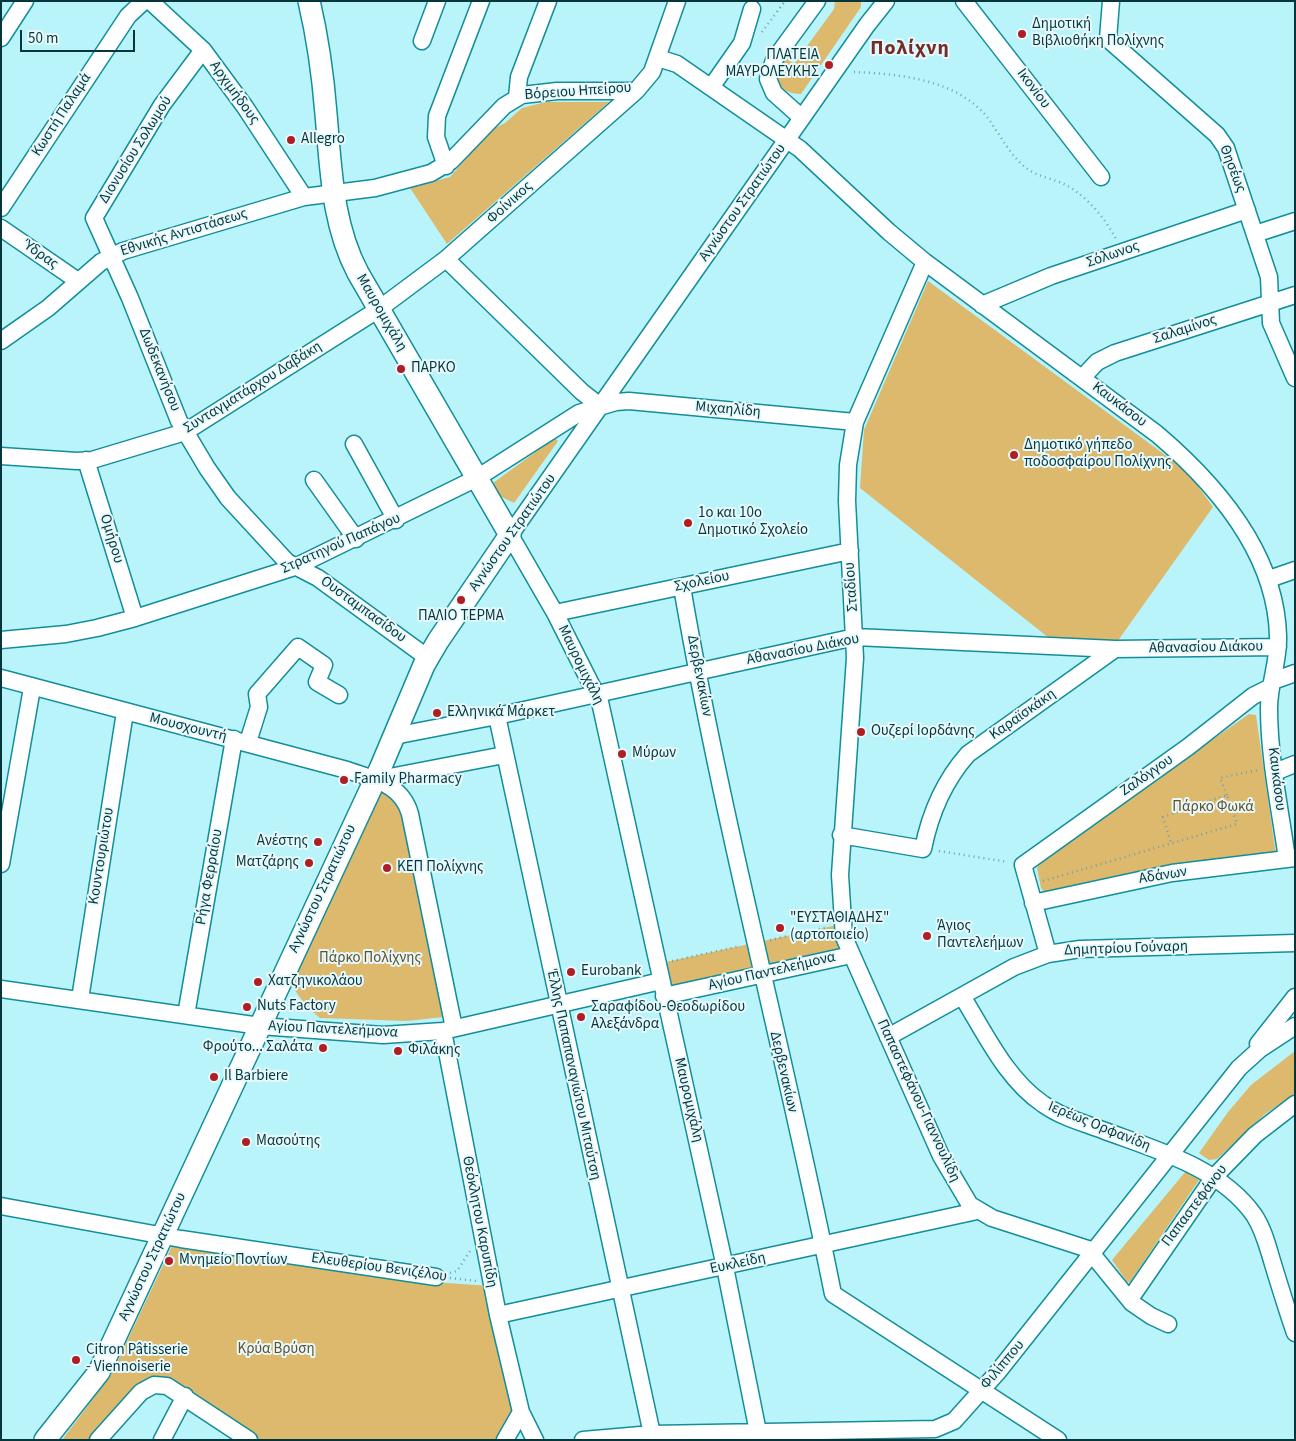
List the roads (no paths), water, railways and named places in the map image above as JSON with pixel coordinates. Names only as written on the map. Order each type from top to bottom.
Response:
[{"type":"main road","name":"Μαυρομιχάλη","points":[[309,1],[321,63],[334,193],[339,226],[346,249],[510,535]]},
{"type":"main road","name":"Αγνώστου Στρατιώτου","points":[[44,1440],[99,1372],[374,780],[428,658],[510,535]]},
{"type":"street","points":[[1,38],[25,1]]},
{"type":"street","name":"Κωστή Παλαμά","points":[[1,208],[128,16],[144,1]]},
{"type":"street","name":"Αρχιμήδους","points":[[150,1],[203,50],[245,107],[304,197]]},
{"type":"street","points":[[422,40],[437,1]]},
{"type":"street","points":[[446,166],[436,137],[437,116],[481,1]]},
{"type":"street","points":[[517,97],[519,77],[548,1]]},
{"type":"street","name":"Βόρειου Ηπείρου","points":[[334,193],[375,188],[446,166],[504,106],[517,97],[557,91],[636,91],[647,79],[658,58],[677,1]]},
{"type":"street","points":[[802,118],[774,93],[768,79],[774,60],[817,1]]},
{"type":"street","name":"Ικονίου","points":[[964,1],[1101,177]]},
{"type":"street","name":"Θησέως","points":[[1111,1],[1108,39],[1221,140],[1269,277],[1269,314],[1274,332],[1295,378]]},
{"type":"street","name":"Αγνώστου Στρατιώτου","points":[[510,535],[883,2]]},
{"type":"street","points":[[712,86],[742,43],[752,9]]},
{"type":"street","name":"Διονυσίου Σολωμού","points":[[110,256],[94,218],[162,106],[203,50]]},
{"type":"street","points":[[658,58],[677,64],[712,86],[787,139]]},
{"type":"street","name":"Φοίνικος","points":[[379,309],[446,259],[636,91]]},
{"type":"street","name":"Καυκάσου","points":[[787,139],[925,262],[1157,434],[1200,474],[1240,525],[1269,579],[1276,610],[1278,647],[1269,716],[1269,770],[1291,858]]},
{"type":"street","name":"Εθνικής Αντιστάσεως","points":[[5,334],[48,308],[110,256],[149,242],[304,197],[334,193]]},
{"type":"street","name":"Σόλωνος","points":[[982,305],[1051,276],[1247,210]]},
{"type":"street","points":[[1255,234],[1295,221]]},
{"type":"street","name":"Ύδρας","points":[[1,228],[78,282]]},
{"type":"street","name":"Δωδεκανήσου","points":[[110,256],[185,432],[207,468],[239,511],[282,558],[295,567]]},
{"type":"street","points":[[446,259],[582,392],[600,406]]},
{"type":"street","name":"Σταδίου","points":[[851,955],[844,933],[840,904],[842,835],[855,637],[847,482],[855,422],[925,262]]},
{"type":"street","name":"Σαλαμίνος","points":[[1082,378],[1097,362],[1114,353],[1295,295]]},
{"type":"street","name":"Συνταγματάρχου Δαβάκη","points":[[1,456],[86,460],[126,451],[185,432],[379,309]]},
{"type":"street","name":"Μιχαηλίδη","points":[[600,406],[629,401],[855,422]]},
{"type":"street","name":"Στρατηγού Παπάγου","points":[[1,640],[66,634],[135,618],[295,567],[396,520],[477,478],[578,413],[600,406]]},
{"type":"street","points":[[354,444],[396,520]]},
{"type":"street","name":"Ομήρου","points":[[86,460],[135,618]]},
{"type":"street","points":[[314,480],[356,539]]},
{"type":"street","name":"Μαυρομιχάλη","points":[[510,535],[555,613],[598,694],[725,1267],[758,1432]]},
{"type":"street","name":"Σχολείου","points":[[555,613],[850,551]]},
{"type":"street","name":"Ουσταμπασίδου","points":[[295,567],[318,578],[428,658]]},
{"type":"street","points":[[1269,579],[1295,570]]},
{"type":"street","name":"Δερβενακίων","points":[[682,587],[697,672],[761,975],[833,1294],[839,1301],[1058,1440]]},
{"type":"street","name":"Αθανασίου Διάκου","points":[[394,736],[497,716],[855,637],[1115,649],[1278,647]]},
{"type":"street","name":"Ρήγα Φερραίου","points":[[186,1015],[241,740],[259,707],[257,694],[298,647],[324,665],[317,682],[339,695]]},
{"type":"street","name":"Καραϊσκάκη","points":[[842,835],[923,849],[936,803],[958,766],[968,754],[1115,649]]},
{"type":"street","name":"Ζαλόγγου","points":[[1033,903],[1023,865],[1188,747],[1254,696],[1295,672]]},
{"type":"street","name":"Μουσχουντή","points":[[1,678],[32,688],[241,740],[374,780]]},
{"type":"street","points":[[1,864],[32,688]]},
{"type":"street","name":"Κουντουριώτου","points":[[80,999],[125,712]]},
{"type":"street","name":"Έλλης Παπαπαναγιώτου Μιταύτση","points":[[497,716],[652,1434]]},
{"type":"street","points":[[374,780],[504,755]]},
{"type":"street","points":[[1269,770],[1295,764]]},
{"type":"street","name":"Θεόκλητου Καρυπίδη","points":[[374,780],[400,793],[409,808],[448,1029],[481,1233],[520,1412],[535,1440]]},
{"type":"street","name":"Αδάνων","points":[[1033,903],[1172,873],[1291,858]]},
{"type":"street","points":[[1033,903],[1048,954]]},
{"type":"street","name":"Δημητρίου Γούναρη","points":[[888,1037],[1014,967],[1048,954],[1080,949],[1295,943]]},
{"type":"street","name":"Αγίου Παντελεήμονα","points":[[1,988],[260,1026],[374,1034],[448,1029],[558,1005],[761,975],[851,955]]},
{"type":"street","name":"Παπαστεφάνου-Γιαννουλίδη","points":[[851,955],[951,1176],[965,1198],[977,1211],[1080,1246],[1093,1254]]},
{"type":"street","name":"Ιερέως Ορφανίδη","points":[[962,996],[1011,1072],[1027,1091],[1042,1104],[1063,1116],[1170,1156],[1214,1177],[1247,1206],[1261,1226],[1295,1333]]},
{"type":"street","points":[[1242,1064],[1295,996]]},
{"type":"street","name":"Φιλίππου","points":[[583,1440],[652,1434],[758,1432],[833,1435],[940,1428],[954,1421],[982,1391],[1093,1254],[1242,1064],[1260,1049],[1295,1026]]},
{"type":"street","name":"Παπαστεφάνου","points":[[1130,1299],[1214,1177],[1255,1135],[1295,1104]]},
{"type":"street","name":"Ελευθερίου Βενιζέλου","points":[[1,1206],[163,1236],[436,1277]]},
{"type":"street","name":"Ευκλείδη","points":[[498,1316],[977,1211]]},
{"type":"street","points":[[1093,1254],[1139,1309],[1168,1324]]},
{"type":"street","points":[[98,1440],[147,1388],[154,1385],[167,1386],[185,1396],[250,1440]]},
{"type":"street","points":[[162,1440],[185,1396]]},
{"type":"street","points":[[505,1440],[520,1412]]},
{"type":"place","name":"Δημοτική Βιβλιοθήκη Πολίχνης","points":[[1022,34]]},
{"type":"place","name":"ΠΛΑΤΕΙΑ ΜΑΥΡΟΛΕΥΚΗΣ","points":[[829,65]]},
{"type":"place","name":"Allegro","points":[[291,140]]},
{"type":"place","name":"ΠΑΡΚΟ","points":[[401,369]]},
{"type":"place","name":"Δημοτικό γήπεδο ποδοσφαίρου Πολίχνης","points":[[1014,455]]},
{"type":"place","name":"1ο και 10ο Δημοτικό Σχολείο","points":[[688,523]]},
{"type":"place","name":"ΠΑΛΙΟ ΤΕΡΜΑ","points":[[461,600]]},
{"type":"place","name":"Ελληνικά Μάρκετ","points":[[437,713]]},
{"type":"place","name":"Ουζερί Ιορδάνης","points":[[861,732]]},
{"type":"place","name":"Μύρων","points":[[622,754]]},
{"type":"place","name":"Family Pharmacy","points":[[344,780]]},
{"type":"place","name":"Ανέστης","points":[[318,842]]},
{"type":"place","name":"Ματζάρης","points":[[309,863]]},
{"type":"place","name":"ΚΕΠ Πολίχνης","points":[[387,868]]},
{"type":"place","name":"\"ΕΥΣΤΑΘΙΑΔΗΣ\" (αρτοποιείο)","points":[[780,928]]},
{"type":"place","name":"Άγιος Παντελεήμων","points":[[927,936]]},
{"type":"place","name":"Eurobank","points":[[571,972]]},
{"type":"place","name":"Χατζηνικολάου","points":[[258,982]]},
{"type":"place","name":"Nuts Factory","points":[[247,1007]]},
{"type":"place","name":"Σαραφίδου-Θεοδωρίδου Αλεξάνδρα","points":[[581,1017]]},
{"type":"place","name":"Φρούτο... Σαλάτα","points":[[323,1048]]},
{"type":"place","name":"Φιλάκης","points":[[398,1051]]},
{"type":"place","name":"Il Barbiere","points":[[214,1077]]},
{"type":"place","name":"Μασούτης","points":[[246,1142]]},
{"type":"place","name":"Μνημείο Ποντίων","points":[[169,1261]]},
{"type":"place","name":"Citron Pâtisserie - Viennoiserie","points":[[76,1360]]},
{"type":"district","name":"Πολίχνη","points":[[910,50]]},
{"type":"park label","name":"Πάρκο Φωκά","points":[[1213,808]]},
{"type":"park label","name":"Πάρκο Πολίχνης","points":[[370,959]]},
{"type":"park label","name":"Κρύα Βρύση","points":[[276,1350]]}]
